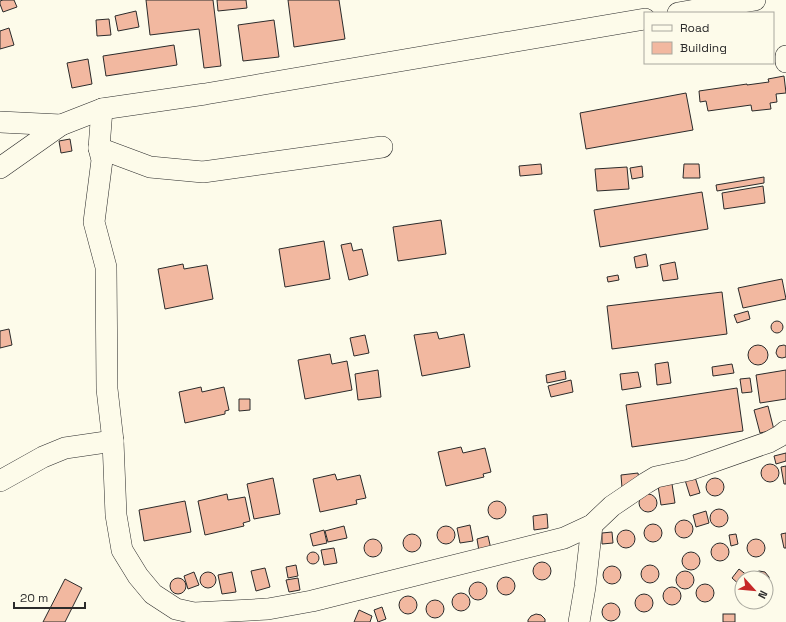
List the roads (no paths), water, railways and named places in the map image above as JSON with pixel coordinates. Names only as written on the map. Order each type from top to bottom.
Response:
[{"type":"street","points":[[684,12],[755,0]]},
{"type":"street","points":[[0,168],[61,125],[102,109],[205,94],[644,19]]},
{"type":"street","points":[[786,56],[786,62]]},
{"type":"street","points":[[102,109],[99,148],[102,160],[94,222],[106,267],[107,389],[113,441],[116,515],[122,550],[138,576],[153,594],[176,609],[194,613],[268,609],[312,601],[564,538],[592,525],[612,506],[656,476],[689,470],[769,442],[786,431]]},
{"type":"street","points":[[0,122],[61,125]]},
{"type":"street","points":[[99,148],[150,167],[203,172],[382,147]]},
{"type":"street","points":[[0,481],[43,457],[65,448],[113,441]]},
{"type":"street","points":[[579,622],[585,587],[592,525]]}]
